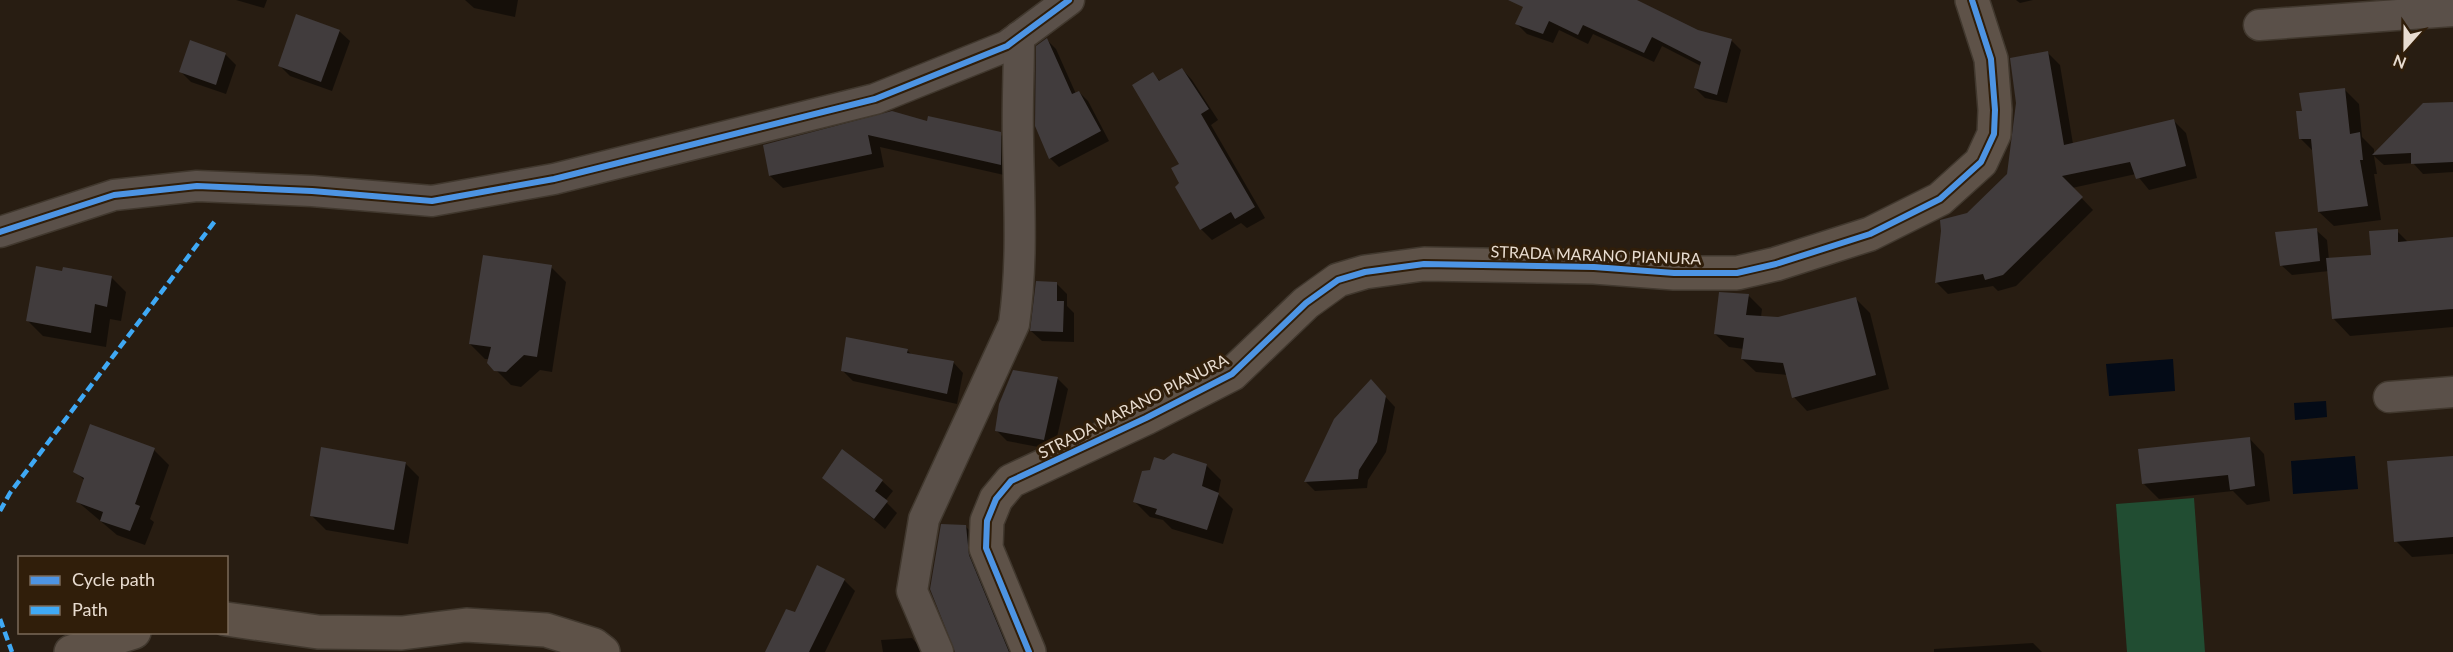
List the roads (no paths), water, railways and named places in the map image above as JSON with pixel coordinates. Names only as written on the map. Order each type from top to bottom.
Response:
[{"type":"street","points":[[0,232],[114,195],[197,186],[312,191],[432,201],[554,178],[875,99],[1007,46],[1069,0]]},
{"type":"street","name":"STRADA MARANO PIANURA","points":[[1029,652],[986,548],[987,521],[996,500],[1011,481],[1146,418],[1232,374],[1306,303],[1338,280],[1365,273],[1424,264],[1594,267],[1674,273],[1737,273],[1776,264],[1880,229],[1940,199],[1981,162],[1994,134],[1995,110],[1991,59],[1972,0]]},
{"type":"street","points":[[2259,25],[2453,11]]},
{"type":"street","points":[[938,652],[912,591],[924,519],[1014,324],[1019,290],[1021,217],[1018,136],[1019,37]]},
{"type":"street","points":[[2389,397],[2453,392]]},
{"type":"street","points":[[228,619],[318,632],[402,633],[466,625],[546,630],[594,645],[603,652]]},
{"type":"street","points":[[71,652],[131,634]]}]
